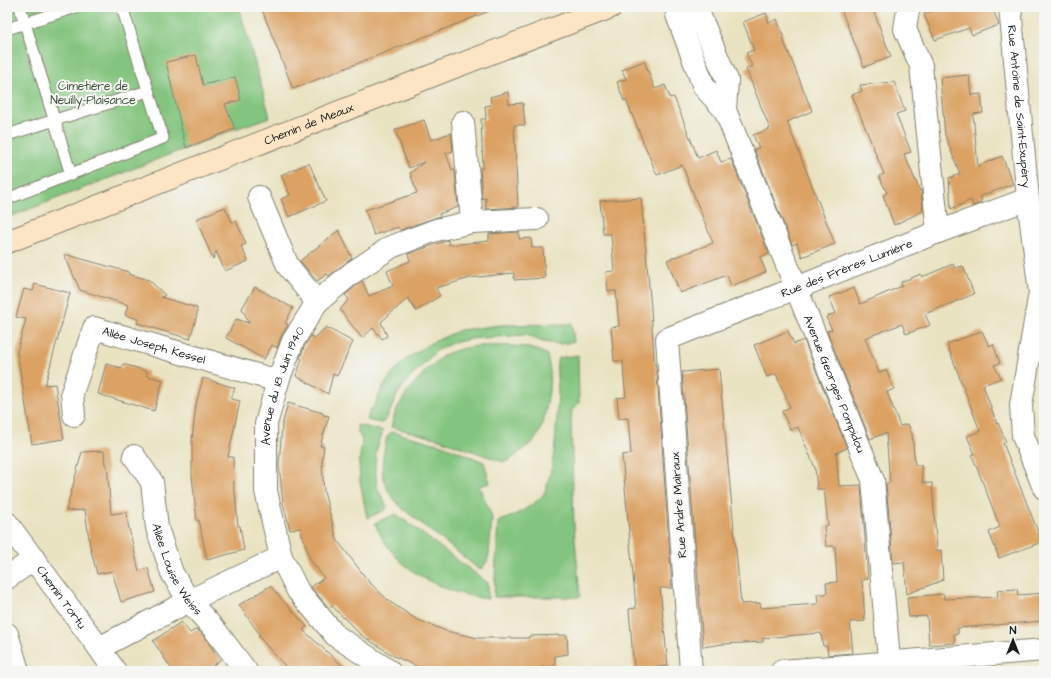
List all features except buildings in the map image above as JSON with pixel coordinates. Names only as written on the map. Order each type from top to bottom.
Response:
[{"type":"main road","name":"Chemin de Meaux","points":[[7,242],[611,7]]},
{"type":"street","name":"Avenue Georges Pompidou","points":[[676,7],[677,15],[704,88],[725,110],[873,480],[889,666]]},
{"type":"street","name":"Avenue Georges Pompidou","points":[[696,7],[727,80],[725,110]]},
{"type":"street","points":[[910,7],[908,10],[905,29],[921,66],[938,232]]},
{"type":"street","name":"Rue Antoine de Saint-Exupéry","points":[[1010,7],[1028,199],[1040,292],[1023,385],[1021,405],[1023,436],[1044,488]]},
{"type":"street","points":[[463,122],[472,222]]},
{"type":"street","points":[[259,197],[288,266],[317,302]]},
{"type":"street","name":"Rue des Frères Lumière","points":[[666,339],[938,232],[1028,199]]},
{"type":"street","name":"Avenue du 18 Juin 1940","points":[[389,671],[336,636],[298,591],[281,557],[266,491],[266,424],[278,382],[293,341],[317,302],[352,273],[391,247],[436,230],[472,222],[537,219]]},
{"type":"street","name":"Allée Joseph Kessel","points":[[74,415],[72,393],[94,328],[278,382]]},
{"type":"street","name":"Rue André Malraux","points":[[666,339],[691,671]]},
{"type":"street","name":"Allée Louise Weiss","points":[[134,456],[152,482],[157,528],[172,574],[190,601],[215,630],[246,671]]},
{"type":"street","name":"Chemin Tortu","points":[[7,523],[115,671]]},
{"type":"street","points":[[99,648],[190,601],[281,557]]},
{"type":"street","points":[[7,578],[34,559]]},
{"type":"street","points":[[7,634],[18,671]]},
{"type":"street","points":[[782,671],[889,666],[1044,650]]},
{"type":"lane","points":[[20,7],[71,175]]},
{"type":"lane","points":[[7,28],[76,7]]},
{"type":"lane","points":[[7,199],[163,138],[122,7]]},
{"type":"lane","points":[[7,135],[148,92]]},
{"type":"green space","name":"Cimetière de Neuilly-Plaisance","points":[[7,7],[239,7],[270,117],[235,129],[7,218]]},
{"type":"green space","points":[[572,324],[574,342],[559,344],[543,342],[526,335],[470,339],[450,344],[436,351],[408,380],[398,393],[386,420],[381,423],[367,420],[370,409],[373,408],[382,389],[392,374],[405,360],[429,344],[460,330],[501,325]]},
{"type":"green space","points":[[479,346],[523,347],[539,351],[547,355],[550,371],[549,391],[545,415],[539,433],[534,441],[510,460],[503,462],[439,439],[391,427],[396,411],[401,402],[417,380],[430,367],[443,356],[451,352]]},
{"type":"green space","points":[[578,355],[579,403],[572,410],[571,420],[574,526],[580,597],[494,597],[498,522],[527,508],[538,500],[545,492],[553,462],[558,391],[557,362],[558,358]]},
{"type":"green space","points":[[357,425],[383,431],[376,451],[375,467],[377,487],[387,507],[385,510],[367,518],[360,481],[359,464],[362,441]]},
{"type":"green space","points":[[393,432],[442,445],[484,462],[490,483],[479,486],[492,517],[489,555],[487,562],[480,570],[402,508],[394,499],[385,483],[382,467],[387,437]]},
{"type":"green space","points":[[396,514],[488,583],[488,599],[453,591],[420,576],[406,566],[393,553],[383,539],[375,523]]}]
